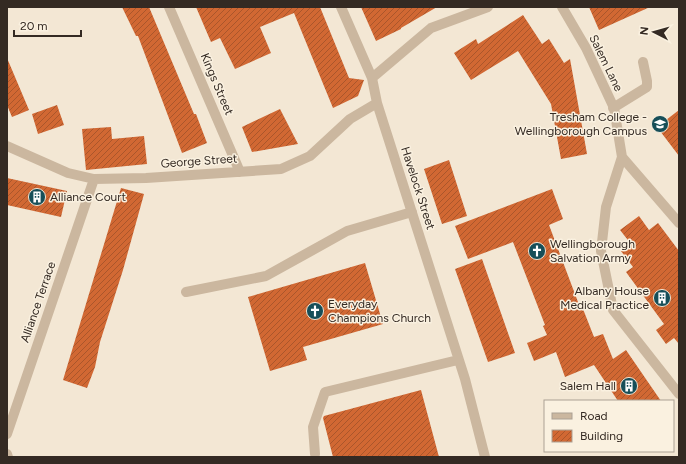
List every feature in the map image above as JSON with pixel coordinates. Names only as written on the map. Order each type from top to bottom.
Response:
[{"type":"street","name":"Kings Street","points":[[169,7],[240,172]]},
{"type":"street","name":"Havelock Street","points":[[341,7],[372,78],[378,103],[465,379],[485,457]]},
{"type":"street","points":[[372,78],[432,28],[488,7]]},
{"type":"street","name":"Salem Lane","points":[[562,7],[586,48],[613,108],[622,157],[606,207],[601,251],[613,310],[679,394]]},
{"type":"street","points":[[613,108],[646,87],[648,81],[643,62]]},
{"type":"street","name":"George Street","points":[[7,146],[68,173],[94,179],[146,178],[281,169],[310,156],[350,119],[378,103]]},
{"type":"street","points":[[622,157],[679,223]]},
{"type":"street","name":"Alliance Terrace","points":[[7,434],[94,179]]},
{"type":"street","points":[[186,292],[266,276],[347,231],[412,212]]},
{"type":"street","points":[[315,454],[313,427],[325,392],[458,360]]},
{"type":"building","points":[[122,7],[149,7],[194,114],[196,114],[207,143],[182,153],[138,36],[136,36]]},
{"type":"building","points":[[196,7],[320,7],[349,78],[364,80],[358,96],[333,108],[294,13],[260,27],[271,53],[235,69],[220,38],[211,42]]},
{"type":"building","points":[[361,7],[437,7],[401,29],[376,41]]},
{"type":"building","points":[[589,7],[650,7],[599,30]]},
{"type":"building","points":[[523,15],[542,44],[549,39],[564,63],[570,59],[587,154],[561,159],[551,104],[518,51],[471,80],[454,53],[476,39],[478,44]]},
{"type":"building","points":[[7,58],[29,110],[12,117],[7,105]]},
{"type":"building","points":[[57,105],[64,125],[38,134],[32,114]]},
{"type":"building","points":[[280,109],[298,144],[252,152],[242,127]]},
{"type":"building","points":[[679,110],[679,156],[657,127]]},
{"type":"building","points":[[111,127],[112,139],[144,136],[147,164],[86,170],[82,129]]},
{"type":"building","points":[[449,160],[467,216],[442,224],[424,169]]},
{"type":"building","name":"Alliance Court","points":[[7,178],[67,191],[61,217],[7,205]]},
{"type":"building","points":[[121,188],[144,194],[123,270],[100,342],[95,367],[87,388],[63,380]]},
{"type":"building","points":[[552,189],[563,219],[549,225],[581,310],[583,309],[594,337],[603,334],[613,359],[626,350],[660,400],[617,400],[594,365],[565,377],[556,352],[534,361],[527,343],[547,335],[543,326],[545,325],[513,242],[468,259],[455,226]]},
{"type":"building","name":"Albany House Medical Practice","points":[[639,216],[649,230],[658,223],[679,251],[679,344],[674,338],[666,344],[656,330],[664,324],[626,272],[633,267],[621,251],[631,244],[620,230]]},
{"type":"building","points":[[482,259],[515,353],[488,362],[455,269]]},
{"type":"building","name":"Everyday Champions Church","points":[[365,263],[383,324],[303,347],[307,360],[270,371],[248,297]]},
{"type":"building","points":[[421,390],[439,457],[333,457],[323,418],[324,416]]},
{"type":"place","name":"Tresham College - Wellingborough Campus","points":[[660,124]]},
{"type":"place","name":"Alliance Court","points":[[37,197]]},
{"type":"place","name":"Wellingborough Salvation Army","points":[[537,251]]},
{"type":"place","name":"Albany House Medical Practice","points":[[662,298]]},
{"type":"place","name":"Everyday Champions Church","points":[[315,311]]},
{"type":"place","name":"Salem Hall","points":[[629,386]]}]
